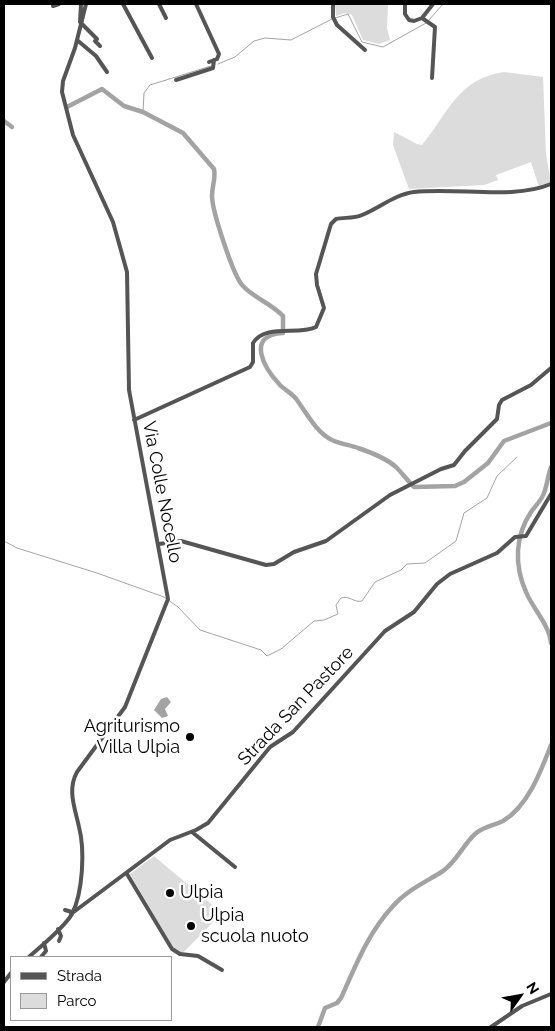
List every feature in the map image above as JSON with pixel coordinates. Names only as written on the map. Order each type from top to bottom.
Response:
[{"type":"street","points":[[81,4],[80,22],[97,39],[95,41],[100,46]]},
{"type":"street","name":"Via Colle Nocello","points":[[72,913],[82,856],[80,832],[72,796],[73,782],[77,772],[125,707],[167,607],[168,593],[128,382],[129,288],[125,260],[113,222],[73,134],[62,90],[62,81],[77,40],[86,4]]},
{"type":"street","points":[[123,4],[152,58]]},
{"type":"street","points":[[159,4],[166,18]]},
{"type":"street","points":[[196,4],[218,54],[218,58],[209,62]]},
{"type":"street","points":[[333,4],[333,17],[336,25],[365,50]]},
{"type":"street","points":[[405,4],[409,20],[426,20],[435,28],[432,78]]},
{"type":"street","points":[[426,20],[433,4]]},
{"type":"street","points":[[77,40],[95,54],[107,72]]},
{"type":"street","points":[[176,80],[213,68],[214,60]]},
{"type":"street","points":[[253,343],[257,338],[270,333],[311,329],[318,324],[324,307],[317,285],[316,272],[332,224],[336,219],[359,216],[412,192],[501,192],[537,188],[551,184]]},
{"type":"street","points":[[134,420],[250,367],[253,362],[252,336]]},
{"type":"street","points":[[159,544],[181,541],[258,564],[272,564],[294,552],[330,539],[390,495],[440,469],[455,464],[463,452],[496,421],[499,405],[502,400],[531,385],[551,368]]},
{"type":"street","name":"Strada San Pastore","points":[[72,913],[127,874],[170,840],[192,832],[210,821],[268,749],[292,732],[387,629],[414,612],[433,588],[448,576],[497,553],[517,537],[524,537],[551,494]]},
{"type":"street","points":[[192,832],[235,867]]},
{"type":"street","points":[[127,874],[172,949],[180,954],[198,956],[222,970]]},
{"type":"street","points":[[30,956],[72,913],[65,910]]},
{"type":"street","points":[[58,929],[62,936],[59,941]]},
{"type":"street","points":[[42,956],[46,952],[44,943]]},
{"type":"street","points":[[491,1027],[522,1006],[551,994]]},
{"type":"green space","points":[[335,4],[388,4],[387,28],[390,40],[379,44],[363,40],[352,15],[345,13],[336,16]]},
{"type":"green space","points":[[504,72],[543,77],[546,154],[551,183],[539,187],[531,162],[496,175],[498,180],[484,185],[409,189],[393,145],[394,132],[422,145],[464,90],[488,76]]},
{"type":"green space","name":"Ulpia","points":[[154,856],[222,913],[179,957],[130,874]]},
{"type":"shaded area","points":[[167,697],[171,702],[165,709],[168,716],[162,718],[154,710],[161,699]]},
{"type":"waterway","points":[[429,20],[443,4]]},
{"type":"waterway","points":[[335,18],[348,14],[362,42],[383,47],[426,23]]},
{"type":"waterway","points":[[218,64],[235,57],[254,41],[265,38],[291,40],[332,19]]},
{"type":"waterway","points":[[143,112],[144,93],[150,85],[211,66]]},
{"type":"waterway","points":[[67,107],[102,89],[124,106],[143,112],[183,133],[214,169],[215,176],[212,196],[215,215],[234,270],[247,290],[283,316],[283,333],[271,335],[264,340],[261,346],[264,362],[274,378],[295,398],[313,423],[327,437],[388,461],[414,487],[455,486],[464,482],[488,463],[504,441],[551,423]]},
{"type":"waterway","points":[[4,121],[12,127]]},
{"type":"waterway","points":[[4,541],[17,548],[97,573],[164,597],[178,607],[200,630],[261,650],[267,656],[281,649],[314,621],[324,620],[338,614],[336,605],[341,598],[347,597],[356,601],[362,601],[375,582],[401,570],[407,564],[425,563],[456,541],[464,513],[487,498],[497,476],[517,457]]},
{"type":"waterway","points":[[551,467],[543,496],[531,512],[522,531],[518,551],[519,571],[522,582],[547,629],[551,643]]},
{"type":"waterway","points":[[318,1027],[325,1008],[337,1003],[341,998],[363,950],[384,916],[404,895],[448,867],[478,831],[503,821],[520,806],[533,787],[551,745]]},
{"type":"place","name":"Agriturismo Villa Ulpia","points":[[190,737]]},
{"type":"place","name":"Ulpia","points":[[170,893]]},
{"type":"place","name":"Ulpia scuola nuoto","points":[[191,926]]}]
